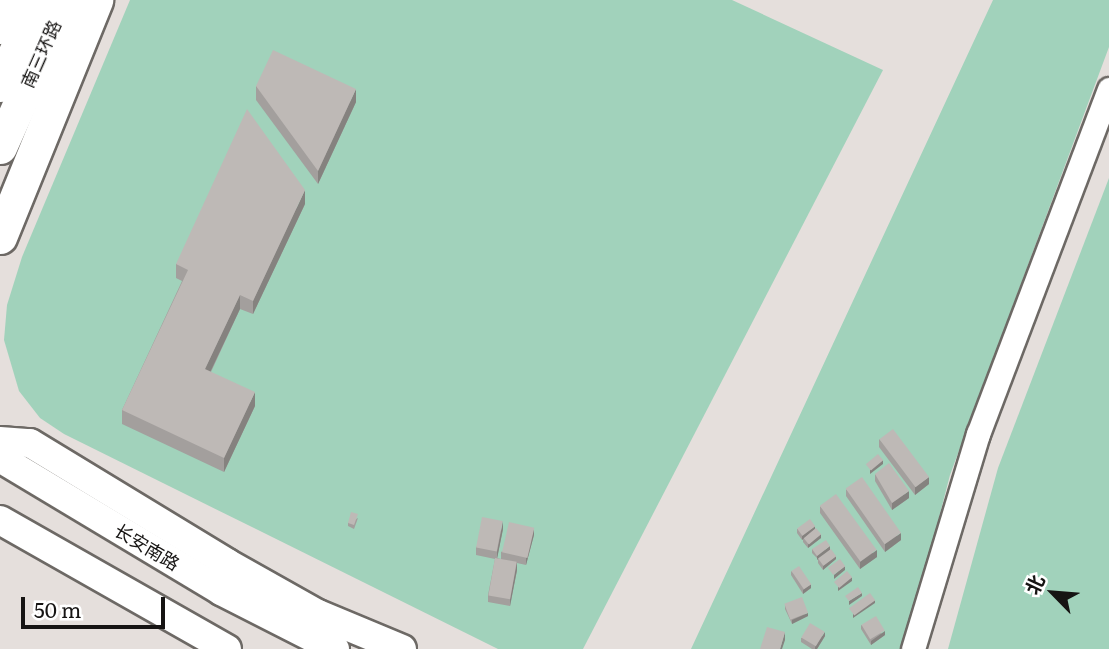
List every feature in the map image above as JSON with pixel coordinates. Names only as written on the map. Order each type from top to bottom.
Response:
[{"type":"highway","points":[[0,27],[11,0]]},
{"type":"highway","name":"南三环路","points":[[0,85],[39,0]]},
{"type":"highway","name":"南三环路","points":[[0,147],[66,0]]},
{"type":"highway","points":[[0,237],[96,0]]},
{"type":"main road","points":[[0,441],[30,443],[227,563],[318,614],[402,649]]},
{"type":"main road","name":"长安南路","points":[[0,458],[221,591],[335,649]]},
{"type":"main road","points":[[0,520],[227,649]]},
{"type":"street","points":[[913,649],[978,434],[1109,89]]},
{"type":"green space","points":[[130,0],[732,0],[883,70],[583,649],[498,649],[64,434],[40,418],[19,391],[4,340],[7,305],[22,257]]},
{"type":"green space","points":[[993,0],[1109,0],[1109,47],[950,475],[905,649],[691,649]]},
{"type":"green space","points":[[1109,178],[1109,649],[948,649],[998,468]]},
{"type":"building","points":[[273,50],[356,89],[318,171],[256,86]]},
{"type":"building","points":[[247,109],[305,190],[253,301],[240,295],[205,369],[255,392],[224,458],[122,410],[188,270],[176,264]]},
{"type":"building","points":[[893,429],[929,477],[916,487],[879,439]]},
{"type":"building","points":[[878,454],[883,460],[871,470],[866,464]]},
{"type":"building","points":[[889,463],[909,491],[892,503],[875,474]]},
{"type":"building","points":[[862,477],[901,533],[885,544],[846,488]]},
{"type":"building","points":[[836,494],[877,550],[860,562],[820,506]]},
{"type":"building","points":[[351,512],[358,514],[354,525],[348,523]]},
{"type":"building","points":[[482,517],[503,521],[497,551],[476,547]]},
{"type":"building","points":[[810,519],[815,526],[802,536],[797,528]]},
{"type":"building","points":[[509,522],[534,528],[527,558],[502,552]]},
{"type":"building","points":[[816,528],[821,534],[809,544],[804,538]]},
{"type":"building","points":[[826,540],[830,546],[817,556],[812,549]]},
{"type":"building","points":[[831,549],[836,556],[823,566],[818,558]]},
{"type":"building","points":[[495,558],[517,562],[510,599],[488,595]]},
{"type":"building","points":[[840,559],[845,566],[833,575],[828,568]]},
{"type":"building","points":[[799,566],[811,584],[804,589],[792,571]]},
{"type":"building","points":[[847,571],[852,577],[839,588],[834,582]]},
{"type":"building","points":[[858,587],[862,593],[849,601],[845,596]]},
{"type":"building","points":[[870,593],[875,600],[854,616],[849,608]]},
{"type":"building","points":[[802,597],[808,613],[790,620],[784,604]]},
{"type":"building","points":[[876,616],[885,631],[870,639],[861,625]]},
{"type":"building","points":[[810,623],[825,632],[816,646],[801,638]]},
{"type":"building","points":[[767,627],[785,632],[780,649],[760,649]]}]
